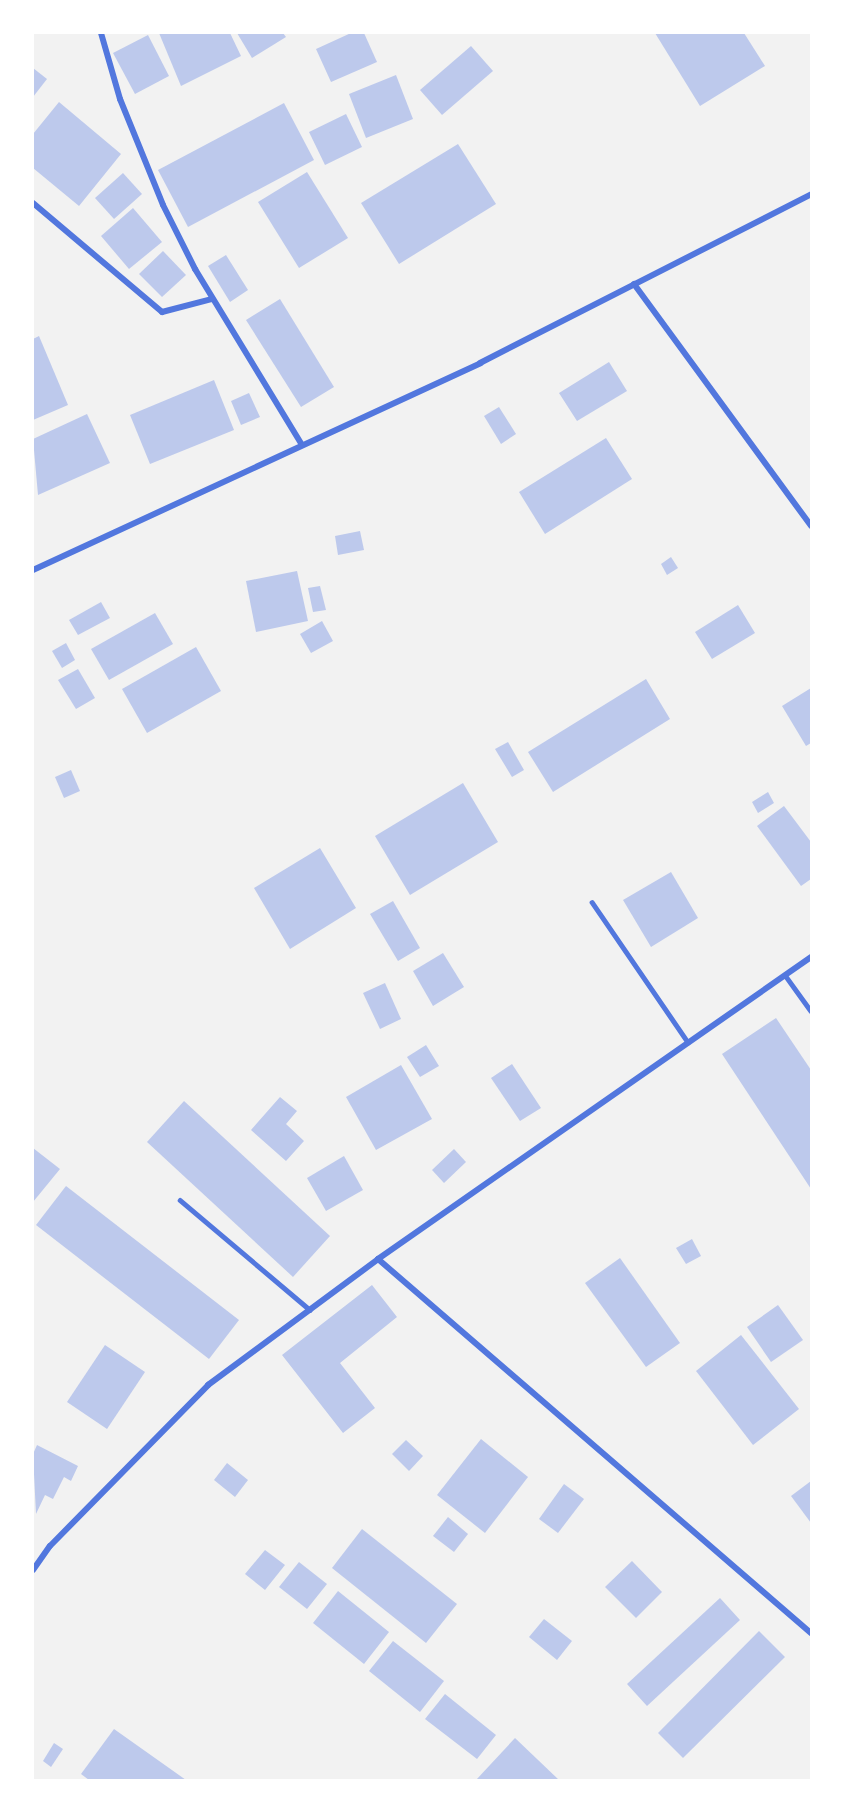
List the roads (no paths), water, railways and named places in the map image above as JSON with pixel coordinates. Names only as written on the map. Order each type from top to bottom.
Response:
[{"type":"street","points":[[101,33],[120,99],[163,206],[212,299],[302,445]]},
{"type":"street","points":[[33,570],[302,445],[634,284],[811,194]]},
{"type":"street","points":[[33,203],[162,312],[212,299]]},
{"type":"street","points":[[634,284],[811,526]]},
{"type":"street","points":[[33,1570],[50,1546],[208,1385],[378,1259],[811,957]]},
{"type":"street","points":[[378,1259],[811,1633]]},
{"type":"lane","points":[[592,902],[688,1042]]},
{"type":"lane","points":[[785,975],[811,1011]]},
{"type":"lane","points":[[180,1200],[310,1310]]}]
